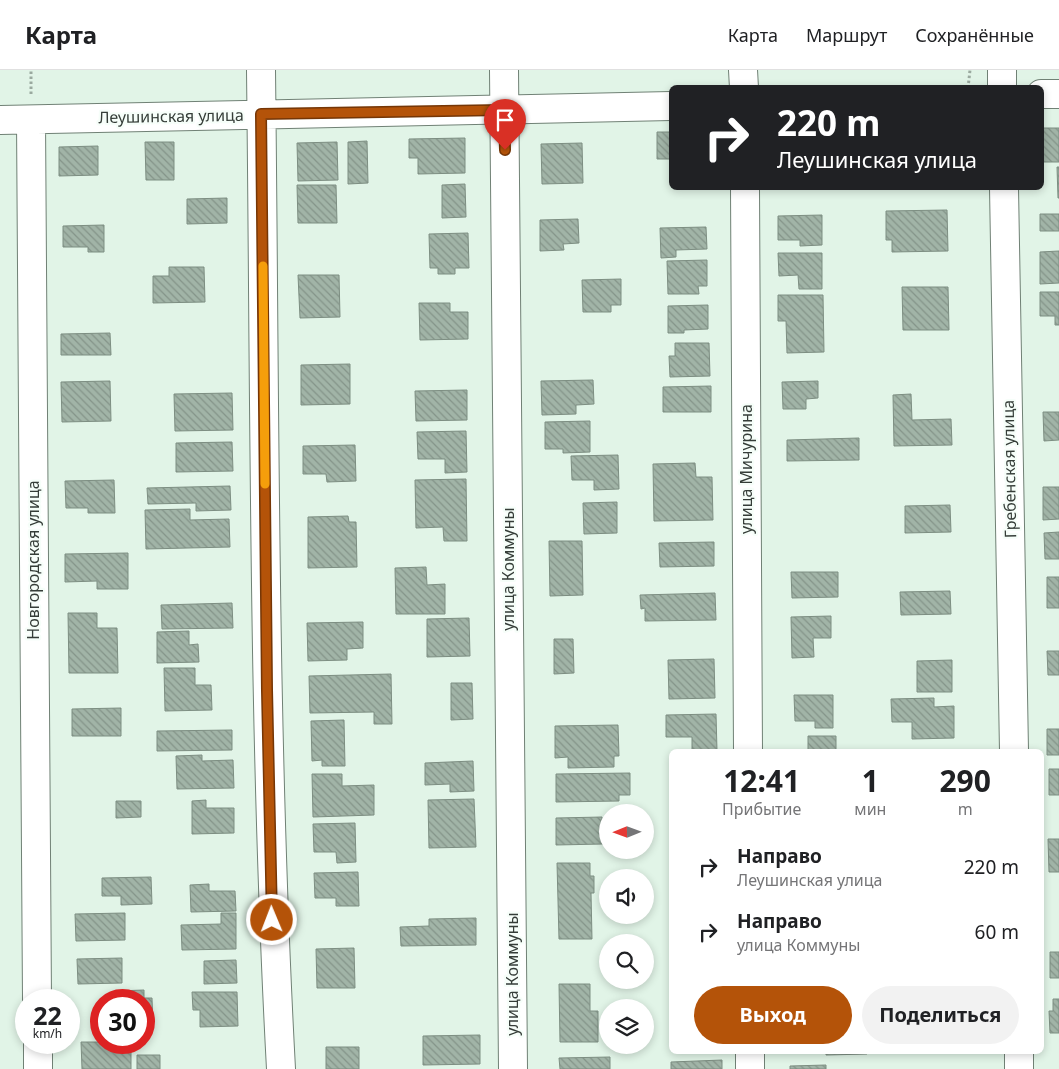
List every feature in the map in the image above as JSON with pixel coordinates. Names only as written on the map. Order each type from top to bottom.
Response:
[{"type":"street","points":[[261,70],[267,690],[272,920],[280,1069]]},
{"type":"street","name":"улица Коммуны","points":[[504,70],[513,1069]]},
{"type":"street","points":[[743,70],[744,85]]},
{"type":"street","points":[[1002,70],[1002,85]]},
{"type":"street","points":[[1044,94],[1059,94]]},
{"type":"street","name":"Леушинская улица","points":[[0,120],[669,106]]},
{"type":"street","name":"Новгородская улица","points":[[31,120],[37,989]]},
{"type":"street","name":"улица Мичурина","points":[[745,190],[748,749]]},
{"type":"street","name":"Гребенская улица","points":[[1004,190],[1014,749]]},
{"type":"street","points":[[38,1054],[38,1069]]},
{"type":"street","points":[[750,1054],[750,1069]]},
{"type":"street","points":[[1019,1054],[1019,1069]]},
{"type":"path","points":[[968,85],[970,70]]},
{"type":"building","points":[[1044,128],[1059,128],[1059,162],[1044,162]]},
{"type":"building","points":[[657,132],[669,132],[669,159],[657,159]]},
{"type":"building","points":[[465,138],[465,173],[418,174],[418,158],[409,158],[409,139]]},
{"type":"building","points":[[367,141],[368,183],[348,184],[348,142]]},
{"type":"building","points":[[145,142],[174,142],[174,180],[146,180]]},
{"type":"building","points":[[337,142],[338,180],[298,181],[297,143]]},
{"type":"building","points":[[582,143],[583,183],[542,184],[541,144]]},
{"type":"building","points":[[98,146],[98,175],[59,176],[59,147]]},
{"type":"building","points":[[1057,167],[1059,167],[1059,198],[1058,198]]},
{"type":"building","points":[[465,184],[466,217],[442,218],[442,185]]},
{"type":"building","points":[[297,185],[336,185],[337,223],[298,223]]},
{"type":"building","points":[[227,198],[227,223],[187,224],[187,199]]},
{"type":"building","points":[[947,210],[948,251],[892,252],[892,240],[886,240],[886,211]]},
{"type":"building","points":[[1040,214],[1059,214],[1059,231],[1040,231]]},
{"type":"building","points":[[822,215],[822,245],[800,246],[800,240],[778,240],[778,216]]},
{"type":"building","points":[[578,219],[579,243],[563,244],[564,250],[540,251],[540,220]]},
{"type":"building","points":[[104,225],[104,252],[88,252],[88,247],[63,247],[63,226]]},
{"type":"building","points":[[706,227],[707,249],[676,250],[676,257],[661,258],[660,228]]},
{"type":"building","points":[[468,233],[469,268],[455,268],[455,274],[438,274],[438,268],[430,268],[429,234]]},
{"type":"building","points":[[1059,251],[1059,283],[1040,284],[1040,252]]},
{"type":"building","points":[[778,253],[822,253],[822,289],[799,289],[798,275],[779,276]]},
{"type":"building","points":[[707,260],[707,286],[698,286],[699,294],[668,294],[667,261]]},
{"type":"building","points":[[169,267],[204,267],[205,302],[153,303],[153,276],[169,276]]},
{"type":"building","points":[[298,275],[339,275],[340,317],[300,318]]},
{"type":"building","points":[[621,279],[621,305],[611,305],[611,312],[583,312],[582,280]]},
{"type":"building","points":[[902,287],[948,287],[949,330],[903,330]]},
{"type":"building","points":[[1040,292],[1059,292],[1059,325],[1055,325],[1055,316],[1040,316]]},
{"type":"building","points":[[778,295],[823,295],[824,352],[787,353],[786,321],[778,321]]},
{"type":"building","points":[[419,303],[450,303],[450,312],[468,312],[468,339],[420,340]]},
{"type":"building","points":[[708,305],[708,329],[684,330],[684,333],[668,333],[668,306]]},
{"type":"building","points":[[110,333],[111,355],[61,355],[61,334]]},
{"type":"building","points":[[675,343],[709,343],[710,376],[670,377],[669,356],[675,356]]},
{"type":"building","points":[[350,364],[350,404],[301,405],[301,365]]},
{"type":"building","points":[[593,380],[594,404],[576,405],[576,414],[542,415],[541,381]]},
{"type":"building","points":[[110,381],[111,421],[62,422],[61,382]]},
{"type":"building","points":[[818,381],[818,398],[806,399],[806,409],[783,409],[782,382]]},
{"type":"building","points":[[711,386],[711,412],[663,412],[663,387]]},
{"type":"building","points":[[467,390],[467,420],[416,421],[415,391]]},
{"type":"building","points":[[232,393],[233,430],[175,431],[174,394]]},
{"type":"building","points":[[911,394],[912,420],[951,419],[952,445],[894,446],[893,395]]},
{"type":"building","points":[[1043,412],[1059,412],[1059,440],[1044,441]]},
{"type":"building","points":[[590,421],[590,452],[563,453],[563,449],[545,449],[545,422]]},
{"type":"building","points":[[466,431],[467,472],[445,473],[445,459],[418,459],[417,432]]},
{"type":"building","points":[[859,438],[859,460],[787,461],[787,440]]},
{"type":"building","points":[[232,442],[233,471],[176,472],[176,443]]},
{"type":"building","points":[[355,445],[356,481],[327,482],[326,474],[303,474],[303,446]]},
{"type":"building","points":[[618,455],[619,489],[594,490],[594,480],[572,480],[571,456]]},
{"type":"building","points":[[695,463],[696,477],[712,477],[713,520],[654,521],[653,464]]},
{"type":"building","points":[[466,479],[467,541],[444,541],[443,527],[416,528],[415,480]]},
{"type":"building","points":[[114,480],[115,513],[88,513],[88,508],[66,508],[65,481]]},
{"type":"building","points":[[230,486],[231,510],[196,511],[196,503],[148,504],[147,488]]},
{"type":"building","points":[[1043,487],[1059,487],[1059,519],[1043,520]]},
{"type":"building","points":[[617,502],[617,533],[584,534],[583,503]]},
{"type":"building","points":[[950,505],[951,532],[905,533],[905,506]]},
{"type":"building","points":[[190,509],[190,520],[229,519],[230,547],[146,549],[145,510]]},
{"type":"building","points":[[348,516],[349,522],[356,522],[357,567],[308,568],[308,517]]},
{"type":"building","points":[[1059,532],[1059,559],[1045,559],[1044,533]]},
{"type":"building","points":[[549,541],[582,541],[583,595],[550,596]]},
{"type":"building","points":[[714,542],[714,566],[660,567],[659,543]]},
{"type":"building","points":[[128,553],[128,589],[97,589],[97,581],[65,582],[65,554]]},
{"type":"building","points":[[426,567],[427,585],[445,584],[445,614],[396,614],[395,568]]},
{"type":"building","points":[[791,572],[838,572],[838,597],[792,598]]},
{"type":"building","points":[[1047,577],[1059,577],[1059,608],[1047,608]]},
{"type":"building","points":[[950,591],[951,614],[901,615],[900,592]]},
{"type":"building","points":[[715,593],[716,620],[645,621],[645,608],[641,609],[640,595]]},
{"type":"building","points":[[232,603],[233,628],[162,629],[161,605]]},
{"type":"building","points":[[68,613],[97,613],[97,628],[117,628],[118,673],[69,673]]},
{"type":"building","points":[[831,616],[831,638],[813,638],[814,657],[792,658],[791,617]]},
{"type":"building","points":[[469,618],[470,656],[427,657],[427,619]]},
{"type":"building","points":[[363,622],[363,648],[347,649],[347,660],[308,661],[307,623]]},
{"type":"building","points":[[189,631],[189,645],[198,644],[199,662],[157,663],[157,632]]},
{"type":"building","points":[[554,639],[573,639],[574,673],[554,674]]},
{"type":"building","points":[[1047,651],[1059,651],[1059,675],[1048,675]]},
{"type":"building","points":[[714,659],[715,698],[669,699],[668,660]]},
{"type":"building","points":[[952,660],[952,692],[917,692],[917,661]]},
{"type":"building","points":[[164,668],[195,668],[195,685],[211,685],[212,710],[165,711]]},
{"type":"building","points":[[391,674],[392,724],[374,724],[374,712],[310,713],[309,676]]},
{"type":"building","points":[[451,683],[472,683],[473,719],[451,720]]},
{"type":"building","points":[[794,695],[833,695],[833,728],[815,728],[815,721],[795,721]]},
{"type":"building","points":[[934,698],[934,707],[954,706],[954,738],[912,739],[912,722],[892,722],[891,699]]},
{"type":"building","points":[[121,708],[121,736],[72,736],[72,709]]},
{"type":"building","points":[[716,714],[717,749],[692,749],[692,737],[666,737],[666,715]]},
{"type":"building","points":[[344,720],[345,766],[322,766],[322,760],[312,761],[311,721]]},
{"type":"building","points":[[618,725],[619,756],[614,756],[614,767],[568,768],[568,757],[555,758],[555,726]]},
{"type":"building","points":[[1047,729],[1059,729],[1059,755],[1047,755]]},
{"type":"building","points":[[232,730],[232,750],[157,751],[157,731]]},
{"type":"building","points":[[808,736],[836,736],[836,749],[808,749]]},
{"type":"building","points":[[202,755],[202,761],[233,760],[234,788],[177,789],[176,756]]},
{"type":"building","points":[[473,761],[474,791],[450,792],[450,784],[425,785],[425,763]]},
{"type":"building","points":[[1049,769],[1059,769],[1059,795],[1049,795]]},
{"type":"building","points":[[630,773],[630,795],[619,795],[619,801],[556,802],[556,774]]},
{"type":"building","points":[[312,774],[342,774],[342,786],[374,785],[374,815],[313,817]]},
{"type":"building","points":[[474,799],[476,847],[429,848],[428,800]]},
{"type":"building","points":[[206,800],[206,808],[234,808],[234,833],[192,834],[192,801]]},
{"type":"building","points":[[116,801],[141,801],[141,817],[116,818]]},
{"type":"building","points":[[599,817],[599,844],[556,845],[556,818]]},
{"type":"building","points":[[355,823],[356,862],[337,863],[336,852],[314,852],[313,824]]},
{"type":"building","points":[[1048,839],[1059,839],[1059,872],[1049,872]]},
{"type":"building","points":[[557,863],[590,863],[590,876],[594,876],[594,893],[591,893],[592,939],[559,939]]},
{"type":"building","points":[[358,872],[359,906],[336,906],[336,898],[315,898],[314,873]]},
{"type":"building","points":[[151,877],[152,904],[121,905],[121,896],[102,896],[102,878]]},
{"type":"building","points":[[209,884],[209,891],[235,891],[236,911],[191,912],[190,885]]},
{"type":"building","points":[[125,913],[125,940],[76,941],[75,914]]},
{"type":"building","points":[[221,913],[236,913],[236,949],[182,950],[181,925],[221,924]]},
{"type":"building","points":[[476,918],[476,945],[401,946],[400,927],[429,926],[429,919]]},
{"type":"building","points":[[354,948],[355,988],[317,988],[316,949]]},
{"type":"building","points":[[1050,952],[1059,952],[1059,978],[1050,978]]},
{"type":"building","points":[[122,958],[122,983],[78,984],[77,959]]},
{"type":"building","points":[[236,960],[237,983],[204,984],[204,961]]},
{"type":"building","points":[[559,984],[590,984],[590,1011],[598,1011],[598,1042],[560,1042]]},
{"type":"building","points":[[192,992],[237,992],[238,1026],[200,1027],[200,1010],[193,1010]]},
{"type":"building","points":[[1053,999],[1059,999],[1059,1033],[1050,1033],[1049,1011],[1053,1011]]},
{"type":"building","points":[[480,1035],[480,1064],[423,1065],[423,1036]]},
{"type":"building","points":[[81,1042],[90,1042],[90,1054],[131,1054],[131,1069],[82,1069]]},
{"type":"building","points":[[326,1047],[359,1047],[359,1069],[326,1069]]},
{"type":"building","points":[[826,1054],[867,1054],[826,1055]]},
{"type":"building","points":[[137,1055],[160,1055],[160,1069],[137,1069]]},
{"type":"building","points":[[610,1057],[610,1069],[560,1069],[559,1058]]},
{"type":"building","points":[[722,1060],[722,1069],[671,1069],[671,1062]]},
{"type":"building","points":[[826,1065],[826,1069],[790,1069],[790,1066]]},
{"type":"slow traffic","points":[[263,266],[265,484]]},
{"type":"route","points":[[272,920],[267,690],[261,114],[504,110],[505,150]]}]
